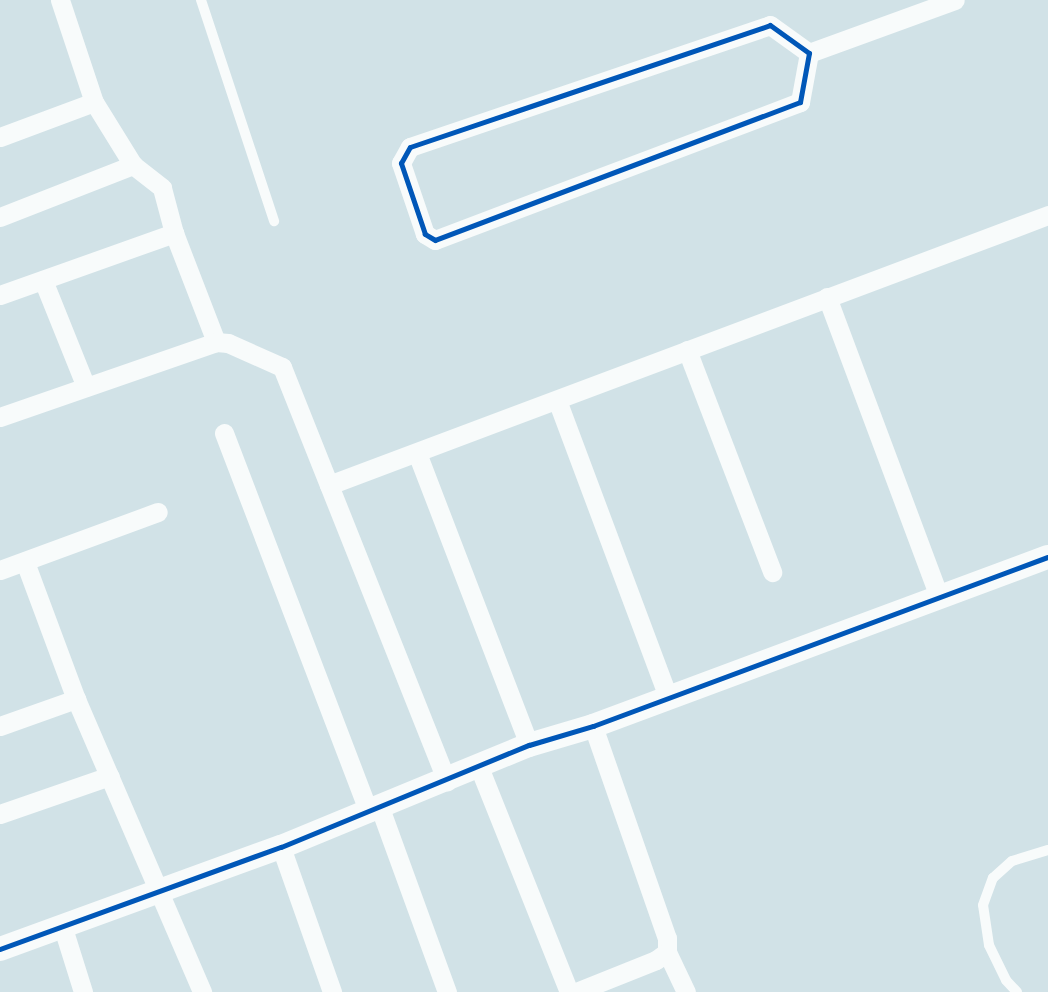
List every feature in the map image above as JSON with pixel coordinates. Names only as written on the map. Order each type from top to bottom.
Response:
[{"type":"street","points":[[60,0],[94,102],[133,166],[162,188],[174,233],[206,322],[216,342]]},
{"type":"street","points":[[809,53],[955,0]]},
{"type":"street","points":[[770,25],[809,53],[800,102],[435,240],[425,234],[401,163],[410,147],[770,25]]},
{"type":"street","points":[[0,137],[94,102]]},
{"type":"street","points":[[0,217],[133,166]]},
{"type":"street","points":[[330,485],[1048,215]]},
{"type":"street","points":[[0,295],[174,233]]},
{"type":"street","points":[[42,280],[86,387]]},
{"type":"street","points":[[827,297],[939,596]]},
{"type":"street","points":[[0,417],[216,342],[228,343],[282,367],[447,781]]},
{"type":"street","points":[[687,350],[772,572]]},
{"type":"street","points":[[557,400],[668,697]]},
{"type":"street","points":[[224,433],[447,992]]},
{"type":"street","points":[[417,452],[529,745]]},
{"type":"street","points":[[0,570],[158,512]]},
{"type":"street","points":[[0,949],[63,928],[281,847],[447,781],[529,745],[593,726],[1048,557]]},
{"type":"street","points":[[25,562],[76,699],[161,891],[202,992]]},
{"type":"street","points":[[0,726],[76,699]]},
{"type":"street","points":[[593,726],[667,938],[667,952],[686,992]]},
{"type":"street","points":[[479,767],[569,992]]},
{"type":"street","points":[[0,814],[110,776]]},
{"type":"street","points":[[281,847],[332,992]]},
{"type":"street","points":[[63,928],[84,992]]},
{"type":"street","points":[[576,992],[656,960],[667,952]]},
{"type":"lane","points":[[201,0],[274,221]]},
{"type":"lane","points":[[1017,992],[1006,980],[989,945],[983,905],[993,878],[1012,861],[1048,850]]},
{"type":"cycle path","points":[[770,25],[809,53],[800,102],[435,240],[425,234],[401,163],[410,147],[770,25]]},
{"type":"cycle path","points":[[0,949],[281,847],[529,745],[593,726],[1048,557]]}]
